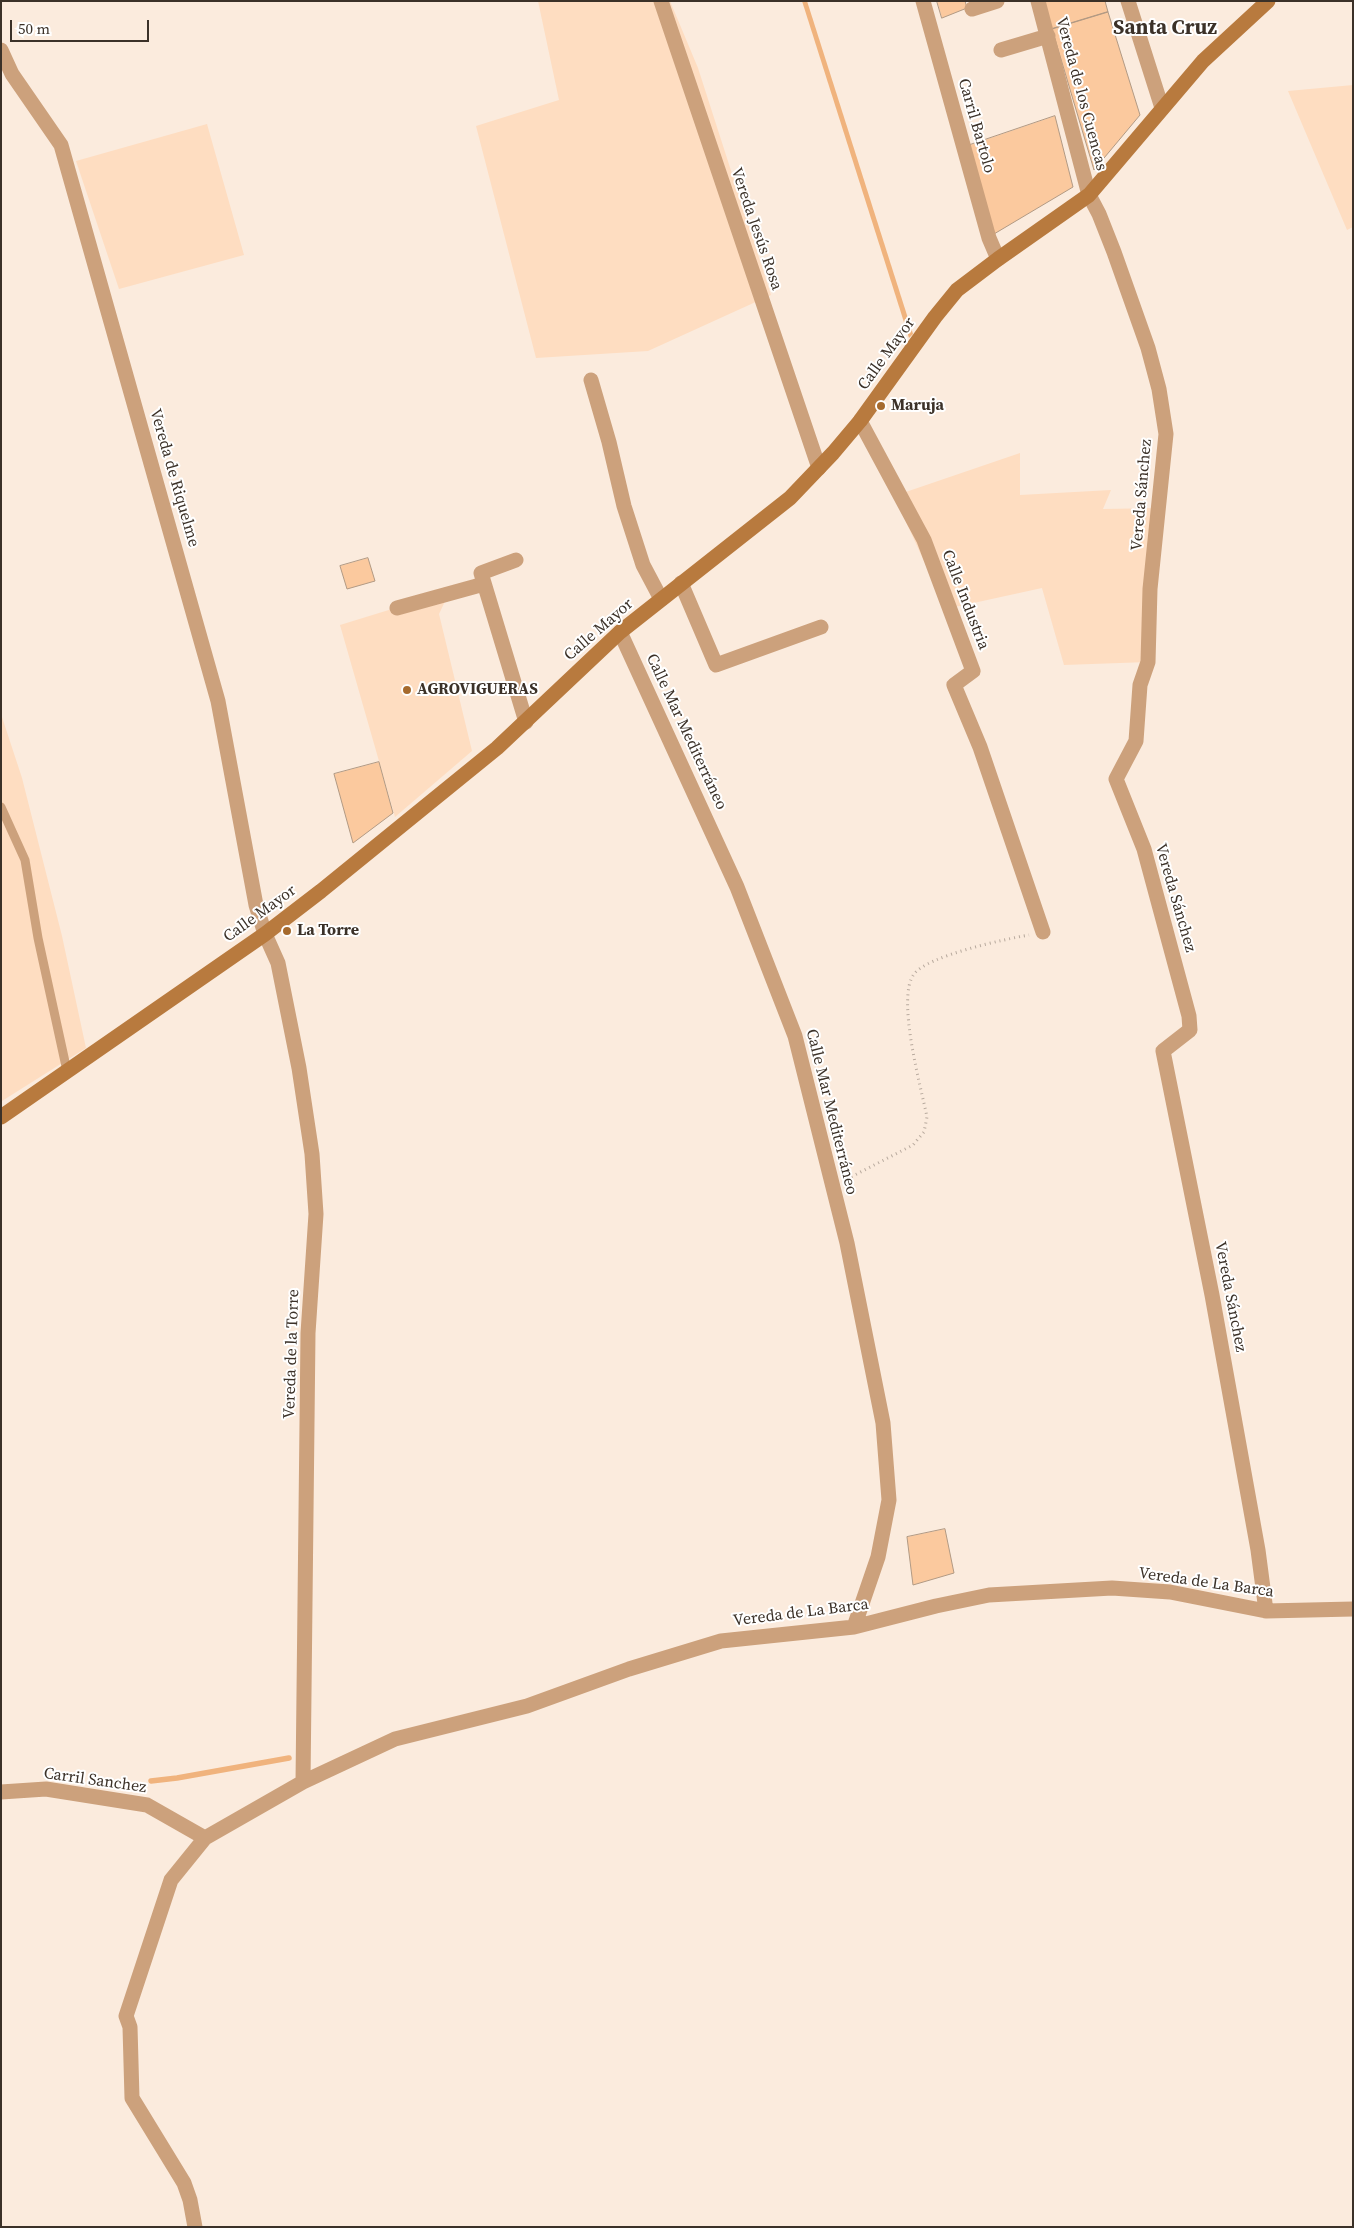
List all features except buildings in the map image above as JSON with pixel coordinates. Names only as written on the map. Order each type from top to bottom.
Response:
[{"type":"main road","name":"Calle Mayor","points":[[1,1117],[265,934],[429,803],[526,722],[620,632],[790,498],[860,421],[947,302],[972,278],[1089,195],[1162,108],[1218,46],[1268,1]]},
{"type":"street","name":"Vereda Jesús Rosa","points":[[661,1],[819,468]]},
{"type":"street","name":"Carril Bartolo","points":[[923,1],[989,238],[998,259]]},
{"type":"street","points":[[972,9],[998,1]]},
{"type":"street","name":"Vereda de los Cuencas","points":[[1038,1],[1089,195]]},
{"type":"street","points":[[1128,1],[1162,108]]},
{"type":"street","points":[[1000,50],[1048,36]]},
{"type":"street","name":"Vereda de Riquelme","points":[[1,50],[7,75],[62,145],[218,700],[256,905],[265,934]]},
{"type":"street","name":"Vereda Sánchez","points":[[1089,195],[1099,214],[1114,252],[1148,348],[1160,389],[1166,434],[1150,589],[1148,662],[1140,685],[1136,740],[1116,779],[1144,849],[1189,1016],[1190,1030],[1163,1052],[1212,1296],[1258,1550],[1266,1611]]},
{"type":"street","points":[[591,380],[643,565],[661,599]]},
{"type":"street","name":"Calle Industria","points":[[860,421],[924,540],[973,671],[954,685],[980,747],[1043,932]]},
{"type":"street","points":[[516,560],[481,573],[526,722]]},
{"type":"street","points":[[681,583],[716,665],[821,628]]},
{"type":"street","points":[[397,608],[484,584]]},
{"type":"street","name":"Calle Mar Mediterráneo","points":[[620,632],[737,887],[795,1036],[847,1243],[883,1422],[889,1500],[878,1557],[854,1627]]},
{"type":"street","name":"Vereda de la Torre","points":[[265,934],[278,963],[300,1068],[312,1154],[316,1214],[308,1333],[303,1782]]},
{"type":"street","name":"Vereda de La Barca","points":[[205,1838],[303,1782],[395,1739],[527,1706],[629,1669],[720,1641],[854,1627],[936,1606],[989,1595],[1112,1588],[1170,1592],[1266,1611],[1353,1610]]},
{"type":"street","name":"Carril Sanchez","points":[[1,1792],[46,1789],[147,1805],[205,1838]]},
{"type":"street","points":[[195,2227],[190,2200],[184,2182],[132,2098],[130,2028],[126,2016],[171,1880],[205,1838]]},
{"type":"lane","points":[[1,807],[26,860],[38,938],[67,1070]]},
{"type":"path","points":[[832,1185],[913,1145],[924,1132],[927,1117],[908,1012],[909,983],[914,974],[927,964],[990,942],[1043,932]]},
{"type":"shaded area","points":[[538,1],[670,1],[698,68],[771,295],[648,351],[536,358],[476,126],[559,100]]},
{"type":"shaded area","points":[[802,1],[807,1],[913,334],[909,338]]},
{"type":"shaded area","points":[[1353,85],[1353,227],[1347,230],[1288,91]]},
{"type":"shaded area","points":[[207,124],[244,255],[119,289],[76,161]]},
{"type":"shaded area","points":[[1020,453],[1020,495],[1111,490],[1103,509],[1160,508],[1148,662],[1064,665],[1042,588],[946,609],[894,496]]},
{"type":"shaded area","points":[[448,595],[439,614],[472,751],[395,817],[340,625]]},
{"type":"shaded area","points":[[1,714],[22,778],[62,936],[86,1048],[2,1101]]},
{"type":"waterway","points":[[151,1781],[289,1758]]},
{"type":"place","name":"Maruja","points":[[881,406]]},
{"type":"place","name":"AGROVIGUERAS","points":[[407,690]]},
{"type":"place","name":"La Torre","points":[[287,931]]},
{"type":"district","name":"Santa Cruz","points":[[1165,29]]}]
